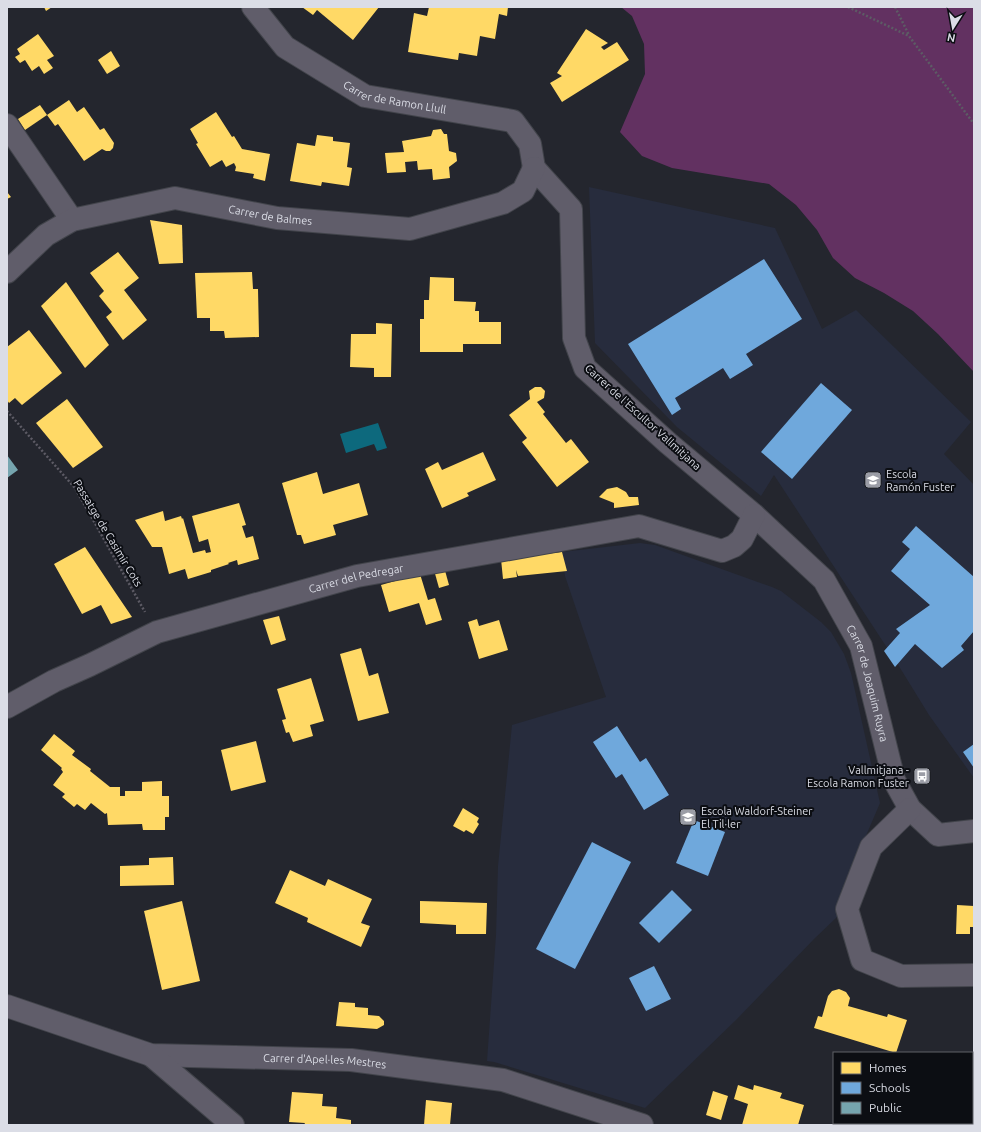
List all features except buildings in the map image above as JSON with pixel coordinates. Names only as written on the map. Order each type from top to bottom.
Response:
[{"type":"street","name":"Carrer de Ramon Llull","points":[[253,7],[284,47],[365,96],[513,121],[530,144],[534,168]]},
{"type":"street","points":[[7,126],[72,220]]},
{"type":"street","name":"Carrer de Balmes","points":[[7,272],[46,235],[72,220],[175,198],[277,218],[410,229],[503,203],[523,191],[534,168]]},
{"type":"street","name":"Carrer de l'Escultor Vallmitjana","points":[[534,168],[571,209],[574,338],[585,368],[668,443],[754,515]]},
{"type":"street","name":"Carrer del Pedregar","points":[[7,707],[54,681],[156,632],[357,576],[639,526],[722,551],[734,546],[742,539],[754,515]]},
{"type":"street","name":"Carrer de Joaquim Ruyra","points":[[754,515],[824,580],[861,646],[894,780],[910,809],[938,835],[974,831]]},
{"type":"street","points":[[910,809],[871,847],[847,909],[862,960],[901,976],[974,976]]},
{"type":"street","name":"Carrer d'Apel·les Mestres","points":[[7,1006],[151,1055],[351,1060],[503,1080],[642,1125]]},
{"type":"street","points":[[151,1055],[233,1125]]},
{"type":"path","points":[[848,7],[909,36]]},
{"type":"path","points":[[895,7],[909,36],[974,124]]},
{"type":"path","name":"Passatge de Casimir Cots","points":[[7,411],[75,488],[156,632]]},
{"type":"shaded area","points":[[621,7],[974,7],[974,372],[938,334],[913,311],[884,293],[855,278],[833,258],[817,230],[796,205],[769,184],[672,168],[642,156],[620,132],[645,74],[644,44],[632,16]]},
{"type":"shaded area","name":"Escola Ramón Fuster","points":[[589,187],[775,228],[822,329],[856,310],[971,422],[944,454],[974,485],[974,778],[929,715],[897,663],[774,475],[761,496],[677,427],[595,343]]},
{"type":"shaded area","name":"Escola Waldorf-Steiner El Til·ler","points":[[640,543],[655,545],[781,591],[821,622],[831,632],[844,654],[851,673],[880,803],[862,845],[837,917],[737,1019],[645,1108],[487,1061],[496,935],[498,866],[512,725],[606,697],[565,576],[562,552]]},
{"type":"water","points":[[378,423],[387,448],[377,451],[374,444],[346,453],[340,434]]},
{"type":"place","name":"Escola Ramón Fuster","points":[[873,480]]},
{"type":"place","name":"Vallmitjana - Escola Ramon Fuster","points":[[922,776]]},
{"type":"place","name":"Escola Waldorf-Steiner El Til·ler","points":[[688,817]]}]
